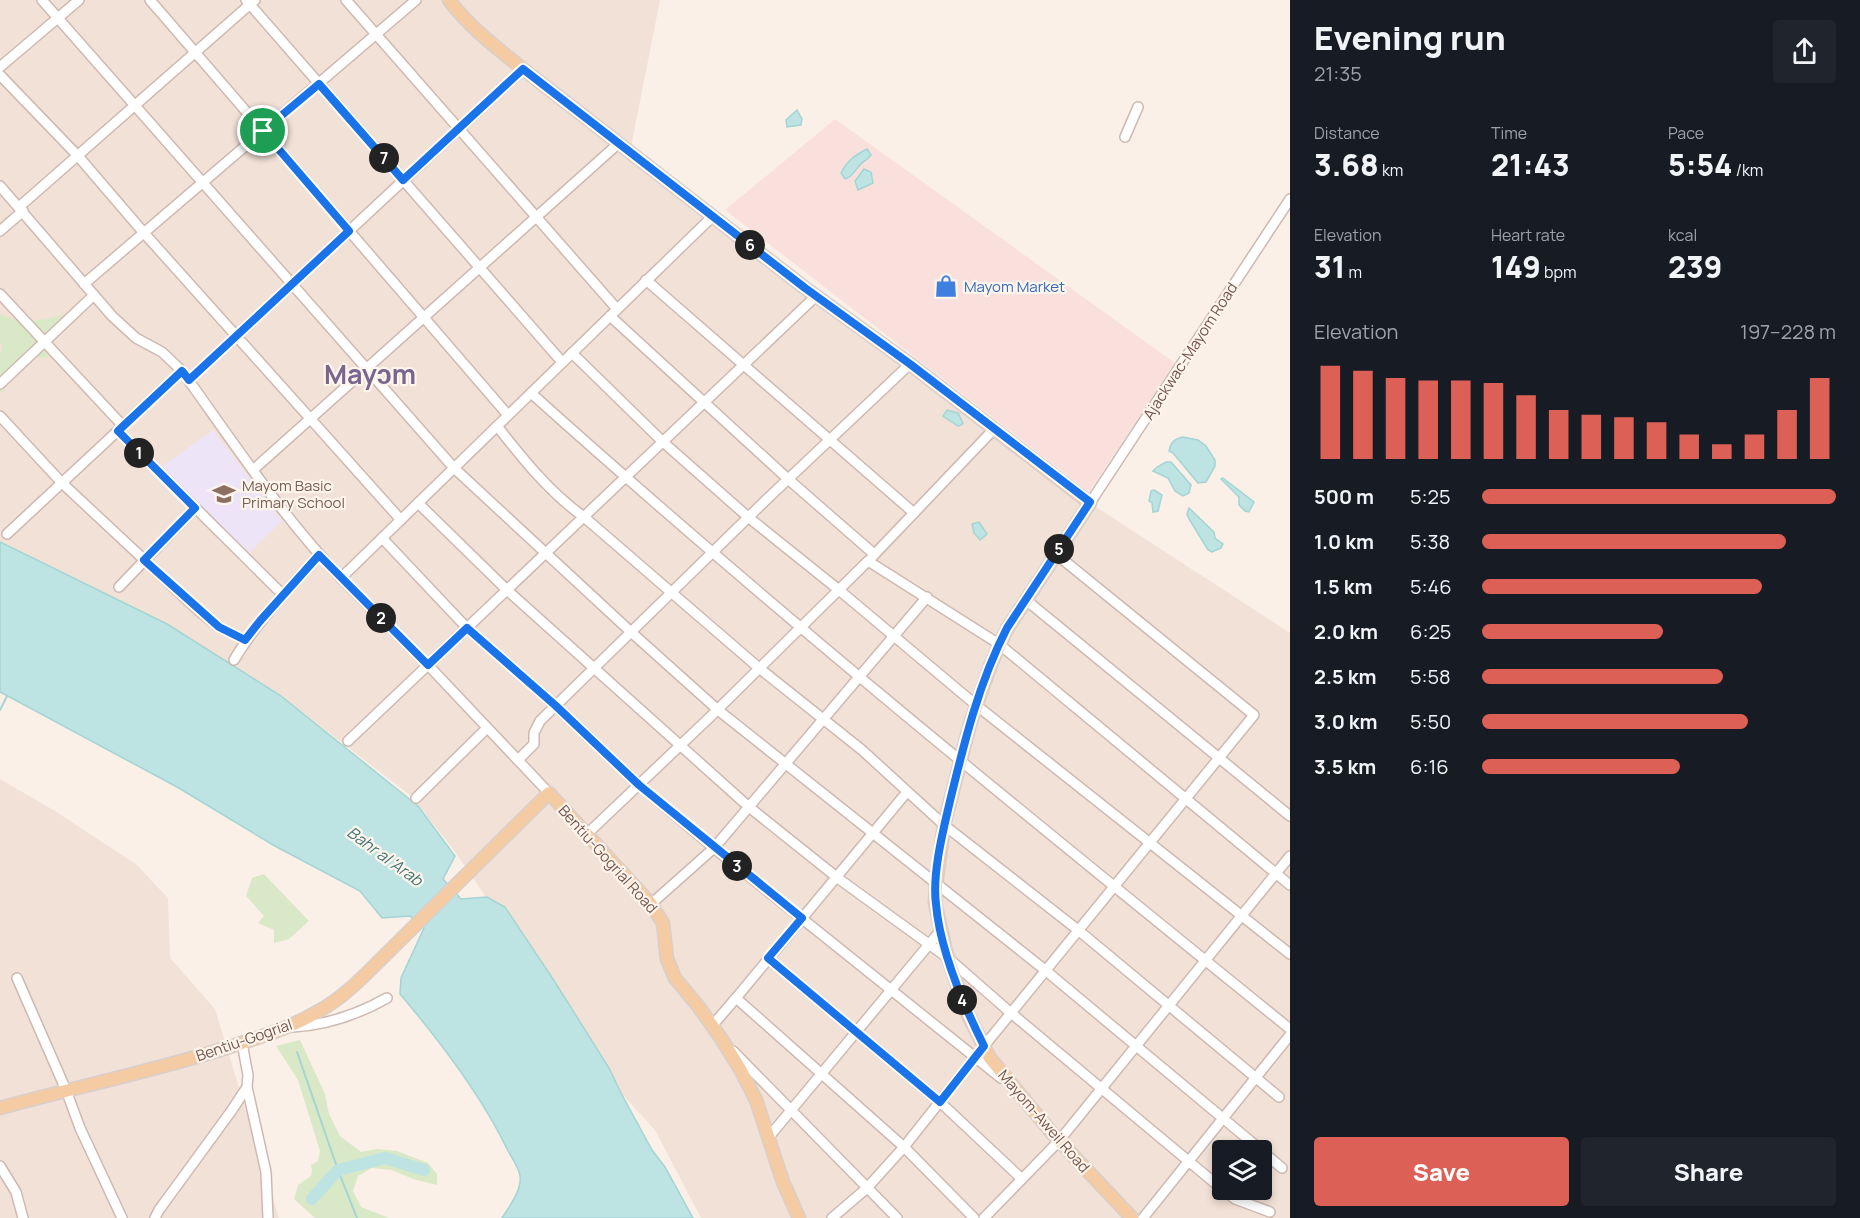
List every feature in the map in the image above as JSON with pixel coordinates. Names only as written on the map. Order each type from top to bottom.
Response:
[{"type":"main road","points":[[449,0],[480,33],[523,69],[816,296],[910,364],[1090,502]]},
{"type":"main road","name":"Mayom-Aweil Road","points":[[1090,502],[999,644],[976,705],[944,825],[935,903],[948,958],[965,1009],[990,1058],[1059,1140],[1132,1218]]},
{"type":"main road","name":"Bentiu-Gogrial Road","points":[[549,793],[651,904],[663,923],[668,959],[675,978],[721,1038],[740,1069],[756,1100],[783,1182],[799,1218]]},
{"type":"main road","name":"Bentiu-Gogrial","points":[[0,1108],[147,1071],[242,1043],[287,1027],[317,1013],[337,1000],[401,942],[549,793]]},
{"type":"street","points":[[42,0],[454,468],[718,710],[1045,970],[1248,1140]]},
{"type":"street","points":[[0,67],[79,0]]},
{"type":"street","points":[[150,0],[508,416]]},
{"type":"street","points":[[346,0],[617,309]]},
{"type":"street","points":[[84,284],[416,0]]},
{"type":"street","points":[[0,231],[78,156],[250,2],[562,362]]},
{"type":"street","points":[[189,380],[523,69]]},
{"type":"street","points":[[0,75],[78,156],[401,520]]},
{"type":"street","points":[[1125,137],[1138,108]]},
{"type":"street","points":[[253,470],[619,143]]},
{"type":"street","points":[[0,186],[112,316],[136,338],[162,352],[182,371],[280,508],[319,555],[428,665],[549,793]]},
{"type":"street","name":"Ajackwac-Mayom Road","points":[[1090,502],[1290,199]]},
{"type":"street","points":[[341,578],[713,216]]},
{"type":"street","points":[[646,280],[914,513]]},
{"type":"street","points":[[0,294],[195,508],[284,595]]},
{"type":"street","points":[[0,384],[94,295]]},
{"type":"street","points":[[348,741],[816,296]]},
{"type":"street","points":[[610,316],[705,401],[871,557],[999,644],[1290,885]]},
{"type":"street","points":[[572,352],[663,442],[748,517],[976,705],[1290,954]]},
{"type":"street","points":[[518,760],[534,744],[534,733],[540,721],[788,478],[910,364]]},
{"type":"street","points":[[8,534],[182,371]]},
{"type":"street","points":[[531,393],[859,678],[1290,1029]]},
{"type":"street","points":[[0,416],[62,483],[144,560],[219,627],[245,640]]},
{"type":"street","points":[[497,426],[528,466],[570,507],[759,668],[862,750],[944,825],[1078,930],[1279,1097]]},
{"type":"street","points":[[587,834],[718,710],[871,557],[994,429]]},
{"type":"street","points":[[418,503],[507,590],[749,807],[836,877],[948,958],[1212,1180]]},
{"type":"street","points":[[118,587],[195,508]]},
{"type":"street","points":[[382,538],[467,628],[556,706],[639,785],[714,848],[1016,1089]]},
{"type":"street","points":[[832,1218],[867,1188],[904,1147],[1045,970],[1254,715],[1056,554]]},
{"type":"street","points":[[234,660],[245,640],[319,555]]},
{"type":"street","points":[[651,904],[714,848],[927,597]]},
{"type":"street","points":[[1026,600],[1290,816]]},
{"type":"street","points":[[416,798],[488,728]]},
{"type":"street","points":[[712,1026],[908,792]]},
{"type":"street","points":[[984,1218],[1059,1140],[1290,855]]},
{"type":"street","points":[[768,1138],[941,930]]},
{"type":"street","points":[[768,958],[940,1102],[1022,1179]]},
{"type":"street","points":[[17,978],[66,1090],[80,1128],[122,1218]]},
{"type":"street","points":[[287,1027],[316,1026],[356,1014],[387,998]]},
{"type":"street","points":[[736,998],[904,1147],[974,1218]]},
{"type":"street","points":[[1143,1218],[1290,1035]]},
{"type":"street","points":[[721,1038],[897,1218]]},
{"type":"street","points":[[242,1043],[248,1076],[247,1087],[266,1172],[268,1218]]},
{"type":"street","points":[[155,1218],[247,1087]]},
{"type":"street","points":[[1272,1160],[1282,1168]]},
{"type":"street","points":[[0,1166],[16,1192],[23,1218]]},
{"type":"street","points":[[1238,1200],[1270,1212]]},
{"type":"shaded area","points":[[0,0],[660,0],[630,152],[1090,503],[1290,633],[1290,1218],[701,1218],[655,1130],[621,1093],[453,849],[410,795],[281,696],[167,624],[0,542]]},
{"type":"shaded area","name":"Mayom Market","points":[[835,119],[1175,363],[1089,492],[725,210]]},
{"type":"shaded area","name":"Mayom Basic Primary School","points":[[213,430],[282,521],[247,555],[160,468]]},
{"type":"shaded area","points":[[0,779],[55,811],[137,865],[168,898],[170,958],[215,1009],[279,1218],[0,1218]]},
{"type":"green space","points":[[78,311],[41,346],[49,357],[29,358],[0,394],[0,356],[3,345],[0,343],[0,314],[29,321]]},
{"type":"green space","points":[[264,874],[309,921],[289,939],[274,943],[274,930],[258,923],[264,916],[246,896],[252,878]]},
{"type":"green space","points":[[300,1040],[325,1094],[329,1114],[340,1136],[361,1152],[377,1149],[397,1151],[428,1163],[437,1174],[437,1185],[413,1179],[392,1170],[372,1168],[358,1176],[353,1191],[361,1207],[389,1218],[315,1218],[294,1199],[298,1185],[311,1176],[311,1165],[318,1161],[320,1151],[298,1080],[276,1046]]},
{"type":"water","points":[[797,110],[802,119],[801,125],[787,127],[786,120]]},
{"type":"water","points":[[867,149],[871,155],[852,175],[845,179],[841,173],[846,165]]},
{"type":"water","points":[[864,169],[871,172],[873,183],[858,190],[855,181]]},
{"type":"water","points":[[947,410],[958,413],[963,423],[958,426],[943,416]]},
{"type":"water","points":[[1183,437],[1198,440],[1206,446],[1215,460],[1215,466],[1206,482],[1198,483],[1169,451],[1173,441]]},
{"type":"water","points":[[1166,462],[1171,462],[1191,485],[1189,493],[1183,496],[1175,491],[1168,478],[1153,471]]},
{"type":"water","points":[[1223,478],[1254,502],[1249,512],[1239,505],[1239,497],[1221,479]]},
{"type":"water","points":[[1154,490],[1162,495],[1158,511],[1153,512],[1152,503],[1149,501],[1151,491]]},
{"type":"water","points":[[1189,508],[1214,532],[1215,538],[1223,544],[1221,548],[1212,552],[1208,550],[1189,519],[1187,514]]},
{"type":"water","points":[[979,522],[987,534],[980,540],[974,533],[972,524]]},
{"type":"water","name":"Bahr al 'Arab","points":[[0,542],[167,624],[281,696],[418,806],[455,856],[443,879],[461,899],[487,897],[505,907],[609,1068],[652,1150],[665,1167],[693,1218],[502,1218],[519,1187],[520,1176],[517,1166],[473,1089],[430,1030],[400,994],[401,978],[424,928],[410,916],[382,918],[360,891],[273,845],[177,787],[0,692]]},
{"type":"waterway","points":[[0,710],[7,696]]},
{"type":"waterway","points":[[297,1052],[357,1218]]},
{"type":"waterway","points":[[312,1199],[338,1170],[385,1158],[424,1170]]},
{"type":"place","name":"Mayom Market","points":[[946,286]]},
{"type":"place","name":"Mayom Basic Primary School","points":[[224,494]]},
{"type":"district","name":"Mayɔm","points":[[370,373]]},
{"type":"route","points":[[523,69],[805,288],[910,364],[1090,502],[1007,628],[999,644],[970,724],[944,825],[935,903],[945,948],[965,1009],[984,1046],[940,1102],[768,958],[802,918],[639,785],[556,706],[467,628],[428,665],[319,555],[245,640],[219,627],[144,560],[195,508],[118,431],[182,371],[189,380],[349,231],[263,131],[319,84],[403,180],[523,69]]}]
